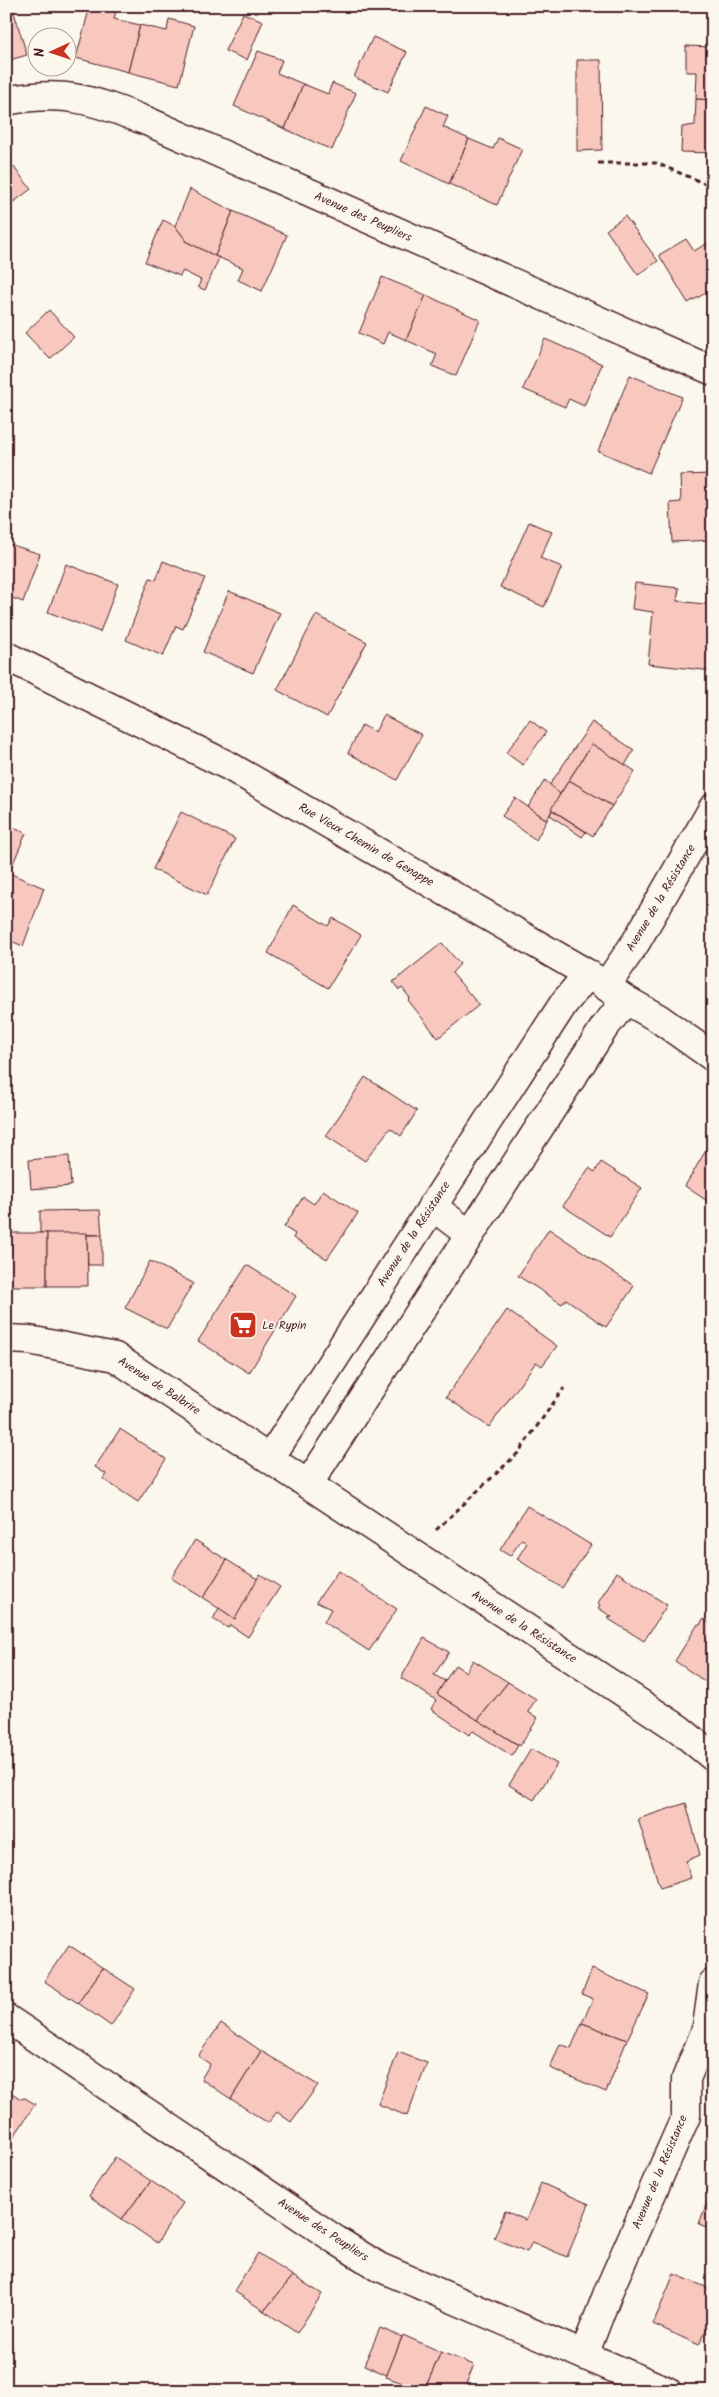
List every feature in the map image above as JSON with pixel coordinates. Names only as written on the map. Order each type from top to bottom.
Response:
[{"type":"street","name":"Avenue des Peupliers","points":[[6,101],[48,96],[72,96],[97,102],[149,122],[713,371]]},
{"type":"street","name":"Rue Vieux Chemin de Genappe","points":[[6,656],[229,766],[607,987],[658,1018],[713,1057]]},
{"type":"street","name":"Avenue de la Résistance","points":[[309,1483],[604,1028],[607,987],[641,934],[713,808]]},
{"type":"street","name":"Avenue de la Résistance","points":[[607,987],[564,1003],[270,1458],[416,1557],[680,1729],[713,1757]]},
{"type":"street","points":[[432,1206],[469,1234]]},
{"type":"street","name":"Avenue de Balbrire","points":[[6,1340],[29,1340],[116,1357],[270,1458]]},
{"type":"street","name":"Avenue de la Résistance","points":[[584,2355],[609,2290],[686,2116],[686,2079],[707,2027],[713,1983]]},
{"type":"street","name":"Avenue des Peupliers","points":[[6,2018],[379,2267],[667,2391]]},
{"type":"path","points":[[598,163],[656,163],[713,187]]},
{"type":"path","points":[[416,1557],[437,1529],[518,1453],[564,1388]]},
{"type":"building","points":[[6,6],[12,6],[27,55],[6,61]]},
{"type":"building","points":[[90,6],[117,6],[114,19],[140,25],[128,72],[78,59],[78,51]]},
{"type":"building","points":[[243,13],[263,21],[247,60],[225,51]]},
{"type":"building","points":[[169,19],[194,26],[179,85],[128,72],[140,25],[167,31]]},
{"type":"building","points":[[373,37],[407,52],[388,92],[354,77]]},
{"type":"building","points":[[686,46],[713,47],[713,100],[696,99],[697,72],[686,72]]},
{"type":"building","points":[[258,51],[282,60],[277,73],[303,84],[285,129],[234,106]]},
{"type":"building","points":[[577,60],[601,60],[602,150],[577,151]]},
{"type":"building","points":[[332,83],[356,93],[332,150],[285,129],[303,84],[328,94]]},
{"type":"building","points":[[696,99],[713,100],[713,153],[681,152],[682,127],[695,125]]},
{"type":"building","points":[[426,106],[448,116],[443,127],[469,139],[449,184],[401,161]]},
{"type":"building","points":[[498,138],[522,149],[497,205],[449,184],[469,139],[493,149]]},
{"type":"building","points":[[6,157],[31,189],[6,208]]},
{"type":"building","points":[[190,189],[233,211],[215,256],[185,241],[175,226]]},
{"type":"building","points":[[233,211],[287,235],[262,291],[238,280],[243,268],[215,256]]},
{"type":"building","points":[[625,216],[658,261],[638,275],[606,230]]},
{"type":"building","points":[[163,220],[175,226],[185,241],[219,258],[205,290],[198,287],[201,280],[183,271],[180,276],[145,262]]},
{"type":"building","points":[[686,239],[694,251],[713,240],[713,289],[688,303],[659,255]]},
{"type":"building","points":[[382,277],[426,295],[406,340],[388,332],[383,344],[359,333]]},
{"type":"building","points":[[426,295],[480,320],[456,376],[432,366],[437,354],[406,340]]},
{"type":"building","points":[[49,310],[74,337],[50,359],[25,333]]},
{"type":"building","points":[[545,339],[602,364],[584,406],[569,399],[565,407],[523,389]]},
{"type":"building","points":[[630,375],[682,397],[649,473],[598,451]]},
{"type":"building","points":[[713,474],[713,540],[672,542],[670,503],[681,502],[680,475]]},
{"type":"building","points":[[529,522],[552,532],[540,558],[562,567],[544,607],[500,587]]},
{"type":"building","points":[[6,543],[40,554],[23,602],[6,596]]},
{"type":"building","points":[[163,561],[205,578],[183,629],[176,626],[163,656],[126,640],[150,578],[156,580]]},
{"type":"building","points":[[66,564],[118,584],[100,632],[48,612]]},
{"type":"building","points":[[635,583],[679,588],[677,601],[713,605],[713,671],[648,664],[653,612],[632,609]]},
{"type":"building","points":[[229,591],[280,613],[253,673],[203,652]]},
{"type":"building","points":[[316,615],[367,642],[327,717],[277,690]]},
{"type":"building","points":[[384,715],[422,735],[397,780],[348,753],[362,725],[375,732]]},
{"type":"building","points":[[530,720],[546,732],[523,765],[506,753]]},
{"type":"building","points":[[592,722],[634,750],[625,765],[592,744],[560,794],[549,786]]},
{"type":"building","points":[[592,744],[635,771],[612,806],[569,780]]},
{"type":"building","points":[[545,780],[560,794],[547,820],[528,807]]},
{"type":"building","points":[[569,780],[612,806],[593,836],[551,809]]},
{"type":"building","points":[[515,798],[547,820],[536,840],[502,816]]},
{"type":"building","points":[[552,810],[586,832],[582,837],[550,815]]},
{"type":"building","points":[[181,812],[235,839],[207,895],[153,869]]},
{"type":"building","points":[[6,825],[26,833],[9,873],[44,888],[23,946],[6,939]]},
{"type":"building","points":[[293,905],[328,926],[333,918],[361,935],[328,988],[268,953]]},
{"type":"building","points":[[442,943],[460,964],[452,973],[479,1005],[438,1038],[408,1000],[410,998],[402,988],[399,990],[393,982]]},
{"type":"building","points":[[713,991],[713,1002],[708,999]]},
{"type":"building","points":[[365,1077],[417,1111],[401,1136],[390,1128],[365,1161],[326,1136]]},
{"type":"building","points":[[709,1145],[713,1148],[713,1205],[685,1186]]},
{"type":"building","points":[[69,1156],[71,1186],[31,1189],[29,1160]]},
{"type":"building","points":[[601,1162],[642,1188],[610,1237],[563,1206],[589,1168],[595,1172]]},
{"type":"building","points":[[323,1190],[358,1213],[327,1259],[293,1238],[295,1234],[284,1227],[303,1197],[314,1204]]},
{"type":"building","points":[[100,1210],[102,1235],[40,1233],[40,1211]]},
{"type":"building","points":[[549,1229],[634,1286],[606,1327],[566,1299],[562,1304],[518,1276]]},
{"type":"building","points":[[6,1233],[47,1233],[47,1286],[6,1286]]},
{"type":"building","points":[[47,1233],[87,1233],[88,1286],[47,1286]]},
{"type":"building","points":[[87,1235],[102,1235],[102,1265],[88,1265]]},
{"type":"building","points":[[150,1261],[193,1283],[167,1329],[125,1308]]},
{"type":"building","name":"Le Rypin","points":[[247,1265],[296,1296],[249,1373],[198,1341]]},
{"type":"building","points":[[507,1310],[557,1346],[542,1366],[536,1362],[489,1427],[446,1397]]},
{"type":"building","points":[[120,1429],[166,1459],[138,1502],[103,1479],[106,1474],[95,1467]]},
{"type":"building","points":[[527,1506],[591,1545],[562,1588],[517,1559],[527,1543],[522,1539],[510,1556],[500,1550]]},
{"type":"building","points":[[195,1540],[227,1560],[203,1598],[171,1578]]},
{"type":"building","points":[[227,1560],[259,1580],[235,1619],[203,1598]]},
{"type":"building","points":[[338,1571],[397,1609],[369,1651],[324,1622],[331,1609],[316,1602]]},
{"type":"building","points":[[617,1572],[667,1605],[644,1641],[607,1618],[612,1617],[598,1608],[600,1605],[598,1603]]},
{"type":"building","points":[[260,1574],[280,1587],[248,1637],[230,1625],[228,1628],[213,1619],[219,1608],[235,1619]]},
{"type":"building","points":[[703,1619],[713,1625],[713,1687],[675,1661]]},
{"type":"building","points":[[424,1638],[449,1652],[434,1675],[445,1681],[437,1694],[518,1745],[512,1756],[473,1731],[469,1735],[431,1709],[436,1700],[401,1678]]},
{"type":"building","points":[[473,1660],[508,1682],[478,1720],[437,1694],[455,1665],[466,1672]]},
{"type":"building","points":[[508,1682],[536,1699],[528,1712],[538,1718],[520,1746],[478,1720]]},
{"type":"building","points":[[531,1749],[557,1764],[534,1800],[509,1785]]},
{"type":"building","points":[[686,1803],[700,1855],[686,1861],[691,1878],[660,1888],[638,1819]]},
{"type":"building","points":[[69,1945],[103,1968],[78,2003],[44,1981]]},
{"type":"building","points":[[103,1968],[135,1989],[111,2026],[78,2003]]},
{"type":"building","points":[[592,1969],[649,1994],[627,2040],[582,2023],[593,1999],[582,1994]]},
{"type":"building","points":[[221,2023],[261,2051],[231,2099],[201,2079],[210,2064],[198,2056]]},
{"type":"building","points":[[582,2023],[627,2040],[606,2092],[550,2068],[560,2044],[571,2048]]},
{"type":"building","points":[[261,2051],[318,2085],[291,2122],[277,2112],[268,2123],[231,2099]]},
{"type":"building","points":[[398,2052],[427,2063],[407,2116],[378,2104]]},
{"type":"building","points":[[6,2089],[21,2099],[25,2098],[35,2104],[8,2146]]},
{"type":"building","points":[[115,2157],[151,2181],[122,2219],[89,2196]]},
{"type":"building","points":[[151,2181],[183,2203],[157,2243],[122,2219]]},
{"type":"building","points":[[541,2183],[589,2204],[567,2257],[532,2242],[527,2252],[494,2238],[505,2211],[526,2220]]},
{"type":"building","points":[[713,2186],[713,2230],[699,2224]]},
{"type":"building","points":[[258,2253],[293,2276],[264,2311],[234,2291]]},
{"type":"building","points":[[674,2274],[713,2290],[713,2315],[699,2345],[653,2324]]},
{"type":"building","points":[[293,2276],[322,2294],[297,2333],[264,2311]]},
{"type":"building","points":[[380,2328],[402,2337],[387,2375],[364,2365]]},
{"type":"building","points":[[403,2335],[441,2352],[424,2391],[386,2377]]},
{"type":"building","points":[[441,2352],[474,2365],[463,2391],[424,2391]]},
{"type":"place","name":"Le Rypin","points":[[243,1325]]}]
